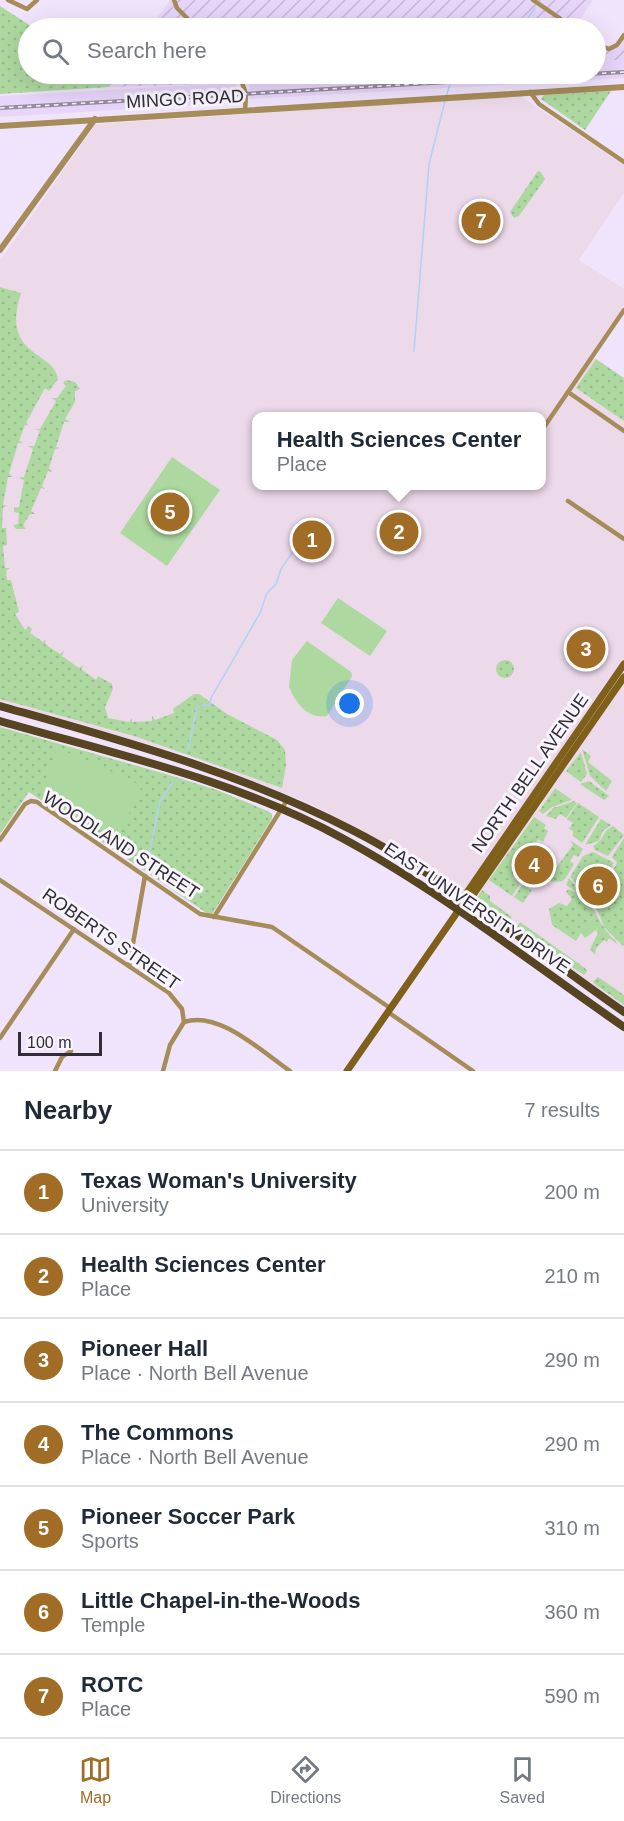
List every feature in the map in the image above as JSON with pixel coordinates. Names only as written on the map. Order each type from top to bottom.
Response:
[{"type":"main road","name":"NORTH BELL AVENUE","points":[[465,901],[468,891],[624,664]]},
{"type":"main road","name":"NORTH BELL AVENUE","points":[[346,1071],[458,910],[473,895],[624,677]]},
{"type":"main road","name":"EAST UNIVERSITY DRIVE","points":[[0,706],[209,768],[353,830],[465,901],[624,1012]]},
{"type":"main road","name":"EAST UNIVERSITY DRIVE","points":[[0,721],[207,781],[283,810],[350,842],[405,873],[624,1027]]},
{"type":"street","points":[[8,0],[27,9],[38,0]]},
{"type":"street","points":[[174,0],[177,8],[187,18]]},
{"type":"street","points":[[533,0],[559,18]]},
{"type":"street","points":[[606,48],[609,49],[617,45],[624,35]]},
{"type":"street","points":[[242,84],[246,94],[245,111]]},
{"type":"street","name":"MINGO ROAD","points":[[0,126],[624,87]]},
{"type":"street","points":[[530,92],[539,104],[624,162]]},
{"type":"street","points":[[0,250],[95,119]]},
{"type":"street","points":[[546,424],[624,310]]},
{"type":"street","points":[[568,392],[624,431]]},
{"type":"street","points":[[568,501],[624,538]]},
{"type":"street","points":[[214,918],[283,810],[287,800]]},
{"type":"street","name":"WOODLAND STREET","points":[[0,840],[25,804],[31,801],[37,802],[200,914],[272,927],[473,1071]]},
{"type":"street","points":[[129,966],[145,876]]},
{"type":"street","name":"ROBERTS STREET","points":[[0,880],[175,998],[183,1009],[184,1022]]},
{"type":"street","points":[[0,1038],[74,929]]},
{"type":"street","points":[[163,1071],[170,1045],[184,1022],[199,1018],[219,1023],[290,1071]]},
{"type":"street","points":[[55,1071],[62,1057],[71,1051]]},
{"type":"shaded area","points":[[170,0],[593,0],[581,18],[157,18]]},
{"type":"shaded area","points":[[624,35],[624,60],[606,61],[606,48],[609,49],[617,45]]},
{"type":"shaded area","points":[[624,60],[624,78],[606,79],[606,61]]},
{"type":"shaded area","points":[[111,84],[204,84],[109,87]]},
{"type":"shaded area","points":[[217,84],[236,84],[239,90],[237,100],[181,106],[0,117],[0,96]]},
{"type":"shaded area","points":[[249,84],[517,84],[250,99]]},
{"type":"shaded area","points":[[520,96],[624,165],[624,193],[579,260],[624,289],[624,305],[590,355],[624,378],[624,1007],[460,890],[376,838],[309,803],[192,757],[0,701],[0,261],[96,124]]},
{"type":"green space","points":[[0,6],[19,18],[18,84],[111,84],[109,87],[0,94]]},
{"type":"green space","points":[[611,91],[585,130],[541,99],[544,95]]},
{"type":"green space","points":[[540,171],[545,179],[519,216],[514,218],[510,212],[537,172]]},
{"type":"green space","points":[[0,287],[21,293],[16,314],[17,330],[22,341],[30,350],[48,362],[58,379],[49,391],[45,388],[26,423],[29,426],[25,425],[19,441],[23,443],[18,443],[9,474],[13,477],[8,477],[3,505],[8,506],[3,507],[2,528],[6,528],[7,545],[3,546],[5,568],[10,568],[6,571],[7,580],[11,580],[19,612],[15,614],[25,630],[29,626],[32,629],[30,633],[43,642],[46,639],[45,644],[60,654],[64,651],[62,656],[79,668],[84,665],[81,669],[96,680],[98,676],[112,684],[113,689],[105,707],[108,718],[129,722],[132,718],[132,722],[152,721],[152,716],[155,720],[174,713],[173,709],[194,694],[199,694],[227,714],[277,740],[285,750],[286,765],[282,788],[134,736],[0,699]]},
{"type":"green space","points":[[596,359],[624,378],[624,421],[576,388]]},
{"type":"green space","points":[[66,380],[75,382],[80,389],[75,391],[75,402],[65,419],[70,422],[64,422],[56,447],[60,448],[55,449],[49,468],[52,472],[48,471],[42,486],[45,489],[41,488],[31,511],[35,514],[30,514],[23,525],[26,529],[16,529],[13,525],[18,524],[19,513],[14,512],[14,508],[19,507],[24,480],[19,478],[24,477],[33,449],[28,446],[34,446],[40,431],[35,429],[40,429],[56,401],[52,398],[57,398],[66,386],[63,383]]},
{"type":"green space","points":[[172,457],[220,490],[167,566],[120,533]]},
{"type":"green space","points":[[338,598],[387,631],[370,656],[321,623]]},
{"type":"green space","points":[[307,641],[351,672],[352,676],[327,716],[314,715],[303,709],[289,687],[292,660]]},
{"type":"green space","points":[[505,660],[511,663],[514,669],[511,675],[505,678],[499,675],[496,669],[499,663]]},
{"type":"green space","points":[[0,727],[217,790],[268,811],[272,814],[272,819],[211,916],[29,792],[0,834]]},
{"type":"green space","points":[[582,749],[591,756],[588,762],[612,781],[606,791],[590,776]]},
{"type":"green space","points":[[57,751],[74,754],[142,786],[117,840],[40,791]]},
{"type":"green space","points":[[581,752],[587,774],[581,782],[566,771]]},
{"type":"green space","points":[[589,781],[609,796],[604,800],[580,784]]},
{"type":"green space","points":[[555,788],[572,800],[552,807],[543,814],[539,811]]},
{"type":"green space","points":[[574,801],[577,803],[566,818],[560,814],[556,819],[546,816],[553,808]]},
{"type":"green space","points":[[578,803],[599,817],[582,843],[573,836],[573,831],[569,829],[573,823],[567,819]]},
{"type":"green space","points":[[534,817],[546,825],[544,828],[548,831],[543,842],[538,839],[513,877],[520,884],[512,896],[489,880]]},
{"type":"green space","points":[[601,819],[611,825],[603,831],[599,841],[585,845]]},
{"type":"green space","points":[[613,826],[624,835],[608,856],[595,850],[593,846]]},
{"type":"green space","points":[[624,838],[623,946],[604,927],[595,904],[617,863],[612,857]]},
{"type":"green space","points":[[570,840],[583,849],[578,857],[574,855],[570,861],[574,864],[563,881],[546,881],[573,845]]},
{"type":"green space","points":[[593,852],[614,863],[606,875],[603,874],[590,889],[594,893],[589,897],[570,877],[583,856]]},
{"type":"green space","points":[[569,878],[617,944],[609,938],[607,942],[604,940],[596,948],[595,955],[590,949],[599,927],[593,918],[578,929],[581,933],[576,941],[552,925],[549,909],[559,903],[567,906],[572,899],[566,892],[568,889],[580,894],[566,885]]},
{"type":"green space","points":[[522,885],[532,890],[523,903],[514,897]]},
{"type":"green space","points":[[482,890],[490,896],[490,901],[512,917],[509,922],[478,903],[477,898]]},
{"type":"green space","points":[[593,918],[600,927],[585,938],[578,929]]},
{"type":"green space","points":[[520,922],[585,968],[587,971],[584,975],[516,929]]},
{"type":"green space","points":[[598,977],[624,995],[624,1005],[593,982]]},
{"type":"waterway","points":[[528,18],[535,8]]},
{"type":"waterway","points":[[446,97],[450,84]]},
{"type":"waterway","points":[[414,351],[429,164],[445,101]]},
{"type":"waterway","points":[[188,749],[197,708],[201,705],[210,705],[211,698],[260,613],[267,593],[276,584],[281,569],[299,543]]},
{"type":"waterway","points":[[146,869],[160,802],[173,781]]},
{"type":"railway","points":[[606,73],[624,72]]},
{"type":"railway","points":[[0,108],[416,84]]},
{"type":"place","name":"ROTC","points":[[481,221]]},
{"type":"place","name":"Pioneer Soccer Park","points":[[170,512]]},
{"type":"place","name":"Health Sciences Center","points":[[399,532]]},
{"type":"place","name":"Texas Woman's University","points":[[312,540]]},
{"type":"place","name":"Pioneer Hall","points":[[586,649]]},
{"type":"place","name":"The Commons","points":[[534,865]]},
{"type":"place","name":"Little Chapel-in-the-Woods","points":[[598,886]]}]
